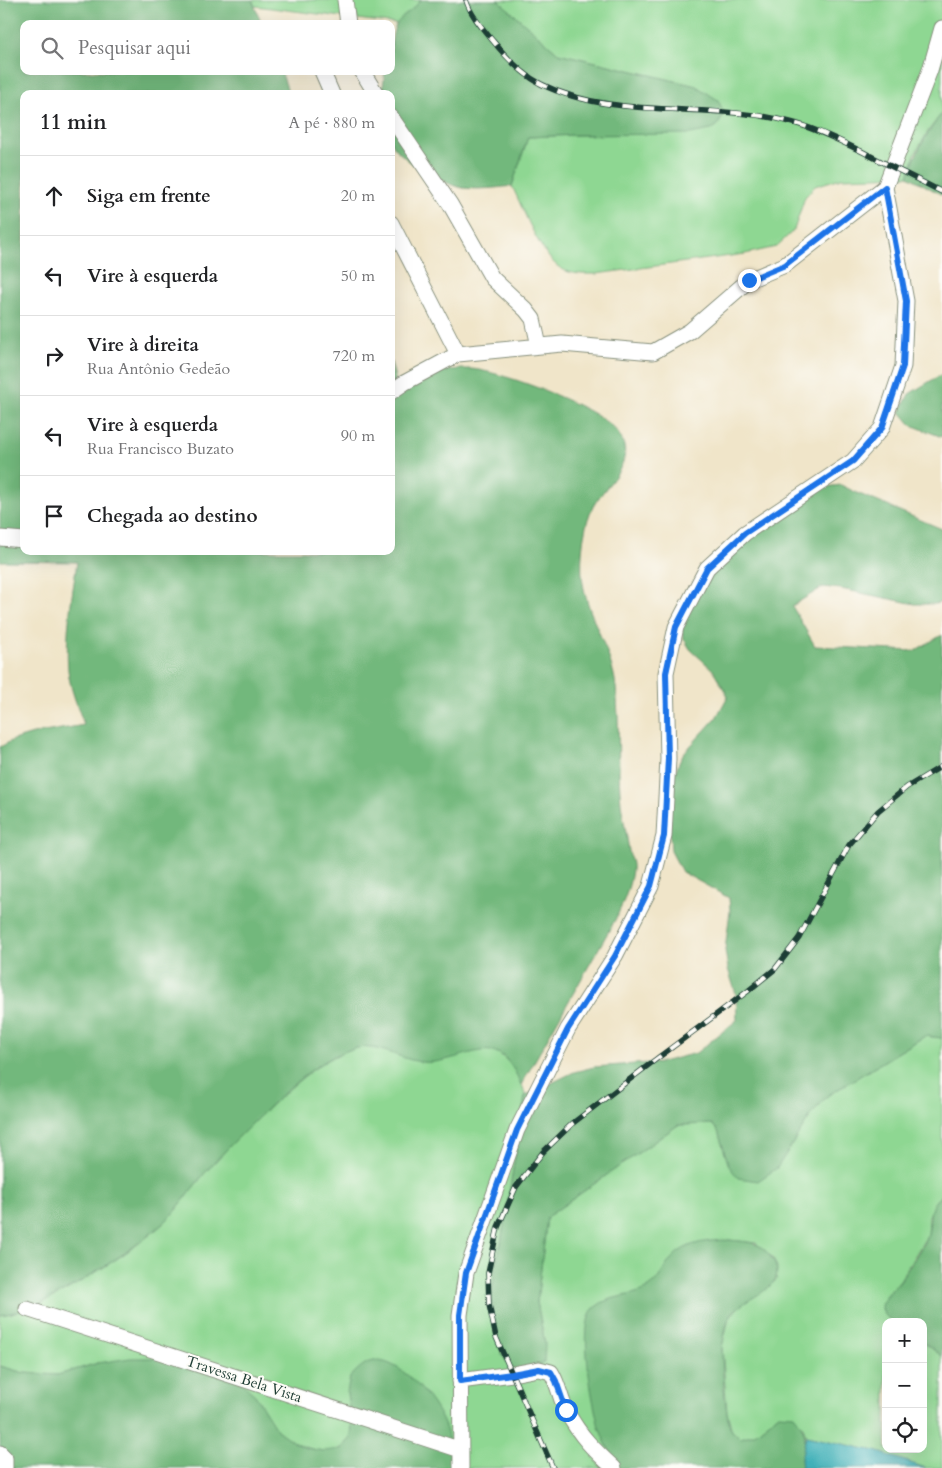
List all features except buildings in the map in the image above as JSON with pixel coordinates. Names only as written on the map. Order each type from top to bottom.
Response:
[{"type":"street","points":[[345,0],[348,20]]},
{"type":"street","points":[[395,389],[458,354],[562,344],[653,352],[690,331],[749,280],[785,265],[885,187],[930,70],[942,28]]},
{"type":"street","points":[[324,75],[330,90]]},
{"type":"street","points":[[364,75],[374,90]]},
{"type":"street","points":[[395,123],[450,204],[492,278],[533,319],[539,346]]},
{"type":"street","points":[[461,1468],[460,1315],[466,1273],[517,1130],[568,1029],[615,956],[651,886],[664,836],[668,758],[666,673],[676,627],[707,568],[745,533],[853,461],[882,428],[903,366],[906,301],[885,187]]},
{"type":"street","points":[[395,232],[458,354]]},
{"type":"street","points":[[0,538],[20,540]]},
{"type":"street","name":"Travessa Bela Vista","points":[[27,1309],[461,1450]]},
{"type":"street","points":[[460,1381],[539,1369],[551,1372],[571,1418],[590,1446],[614,1468]]},
{"type":"street","points":[[0,1453],[5,1458],[5,1468]]},
{"type":"green space","points":[[0,0],[252,0],[260,20],[20,20],[20,75],[282,75],[288,90],[20,90],[20,555],[395,555],[395,378],[396,382],[443,371],[462,369],[485,371],[504,376],[549,392],[592,413],[608,423],[618,433],[624,444],[625,455],[622,464],[617,474],[596,501],[588,519],[582,550],[582,581],[594,620],[610,661],[617,693],[621,803],[632,863],[631,876],[628,889],[615,920],[521,1085],[513,1068],[504,1057],[495,1052],[475,1052],[434,1062],[412,1060],[369,1048],[358,1048],[334,1056],[301,1078],[262,1114],[199,1180],[166,1221],[146,1238],[61,1293],[32,1307],[0,1315],[0,747],[13,740],[33,734],[84,725],[70,684],[67,656],[77,562],[0,561]]},
{"type":"green space","points":[[252,0],[420,0],[415,8],[397,24],[395,24],[395,20],[365,20],[255,6]]},
{"type":"green space","points":[[420,0],[498,0],[558,53],[696,86],[718,100],[724,113],[718,125],[711,130],[690,134],[528,137],[512,186],[475,189],[455,186],[434,177],[411,163],[395,147],[395,90],[383,90],[384,75],[395,75],[395,28],[397,23]]},
{"type":"green space","points":[[498,0],[942,0],[942,113],[929,130],[915,154],[908,176],[841,178],[815,186],[805,197],[794,230],[776,247],[745,254],[596,274],[570,272],[554,263],[540,244],[512,186],[528,137],[711,130],[718,125],[724,113],[696,86],[558,53]]},
{"type":"green space","points":[[942,113],[942,195],[908,176],[922,143]]},
{"type":"green space","points":[[942,374],[942,437],[911,425],[900,412],[909,394]]},
{"type":"green space","points":[[841,485],[942,529],[942,602],[915,604],[823,587],[792,606],[815,646],[914,651],[942,635],[942,1038],[925,1036],[827,1096],[811,1115],[777,1168],[758,1181],[738,1178],[729,1166],[718,1131],[712,1124],[678,1125],[547,1217],[537,1302],[545,1344],[544,1363],[517,1372],[506,1361],[499,1348],[495,1334],[492,1303],[497,1257],[501,1243],[525,1096],[574,1072],[594,1067],[662,1062],[696,1053],[737,1020],[736,994],[728,969],[725,950],[730,911],[729,898],[682,872],[671,851],[668,807],[672,779],[683,754],[716,718],[728,696],[713,670],[690,649],[683,637],[680,619],[702,571],[823,487]]},
{"type":"green space","points":[[925,1036],[942,1038],[942,1196],[936,1200],[929,1216],[928,1234],[900,1280],[886,1296],[884,1315],[889,1318],[882,1318],[882,1453],[927,1453],[927,1345],[942,1356],[942,1468],[925,1468],[876,1451],[806,1436],[803,1426],[779,1414],[754,1434],[741,1438],[732,1431],[727,1412],[722,1347],[729,1318],[741,1304],[770,1286],[776,1280],[777,1267],[772,1257],[756,1243],[729,1240],[673,1257],[654,1284],[640,1293],[607,1300],[607,1445],[618,1468],[451,1468],[450,1448],[347,1393],[352,1423],[350,1439],[344,1446],[335,1450],[314,1450],[294,1442],[278,1431],[268,1419],[255,1395],[98,1363],[58,1375],[24,1373],[0,1366],[0,1315],[32,1307],[52,1298],[103,1268],[146,1238],[171,1216],[199,1180],[260,1116],[311,1071],[346,1051],[370,1048],[424,1062],[442,1060],[476,1050],[490,1050],[502,1056],[518,1076],[524,1090],[525,1105],[518,1136],[492,1292],[494,1328],[506,1361],[545,1344],[537,1302],[547,1217],[678,1125],[712,1124],[718,1131],[729,1166],[777,1167],[811,1115],[827,1096]]},
{"type":"green space","points":[[942,1196],[942,1356],[927,1345],[927,1318],[889,1318],[884,1315],[881,1305],[911,1265],[928,1234],[932,1208]]},
{"type":"green space","points":[[729,1240],[748,1242],[759,1246],[768,1253],[777,1270],[776,1278],[771,1285],[735,1310],[729,1318],[722,1348],[727,1416],[733,1432],[741,1438],[754,1434],[779,1414],[794,1415],[805,1435],[802,1468],[618,1468],[599,1427],[593,1401],[587,1346],[589,1317],[594,1308],[601,1303],[646,1289],[653,1284],[673,1257],[686,1248],[706,1242]]},
{"type":"green space","points":[[130,1358],[168,1358],[236,1378],[255,1395],[277,1430],[306,1448],[324,1451],[341,1449],[350,1439],[352,1428],[347,1393],[350,1377],[369,1362],[380,1361],[391,1364],[413,1380],[432,1402],[447,1433],[451,1468],[0,1468],[0,1366],[24,1373],[58,1375],[98,1363]]},
{"type":"water","points":[[806,1436],[876,1451],[925,1468],[802,1468],[801,1460]]},
{"type":"railway","points":[[466,0],[470,11],[477,21],[515,65],[541,84],[570,96],[601,103],[633,107],[763,116],[794,123],[837,139],[942,192]]},
{"type":"railway","points":[[553,1468],[496,1337],[489,1305],[488,1273],[498,1227],[516,1187],[543,1152],[573,1123],[775,969],[799,938],[849,845],[878,811],[907,787],[942,766]]},
{"type":"route","points":[[566,1410],[551,1372],[539,1369],[460,1381],[460,1315],[466,1273],[517,1130],[568,1029],[615,956],[651,886],[664,836],[668,758],[666,673],[676,627],[707,568],[745,533],[853,461],[882,428],[903,366],[906,301],[885,187],[785,265],[749,280]]}]
